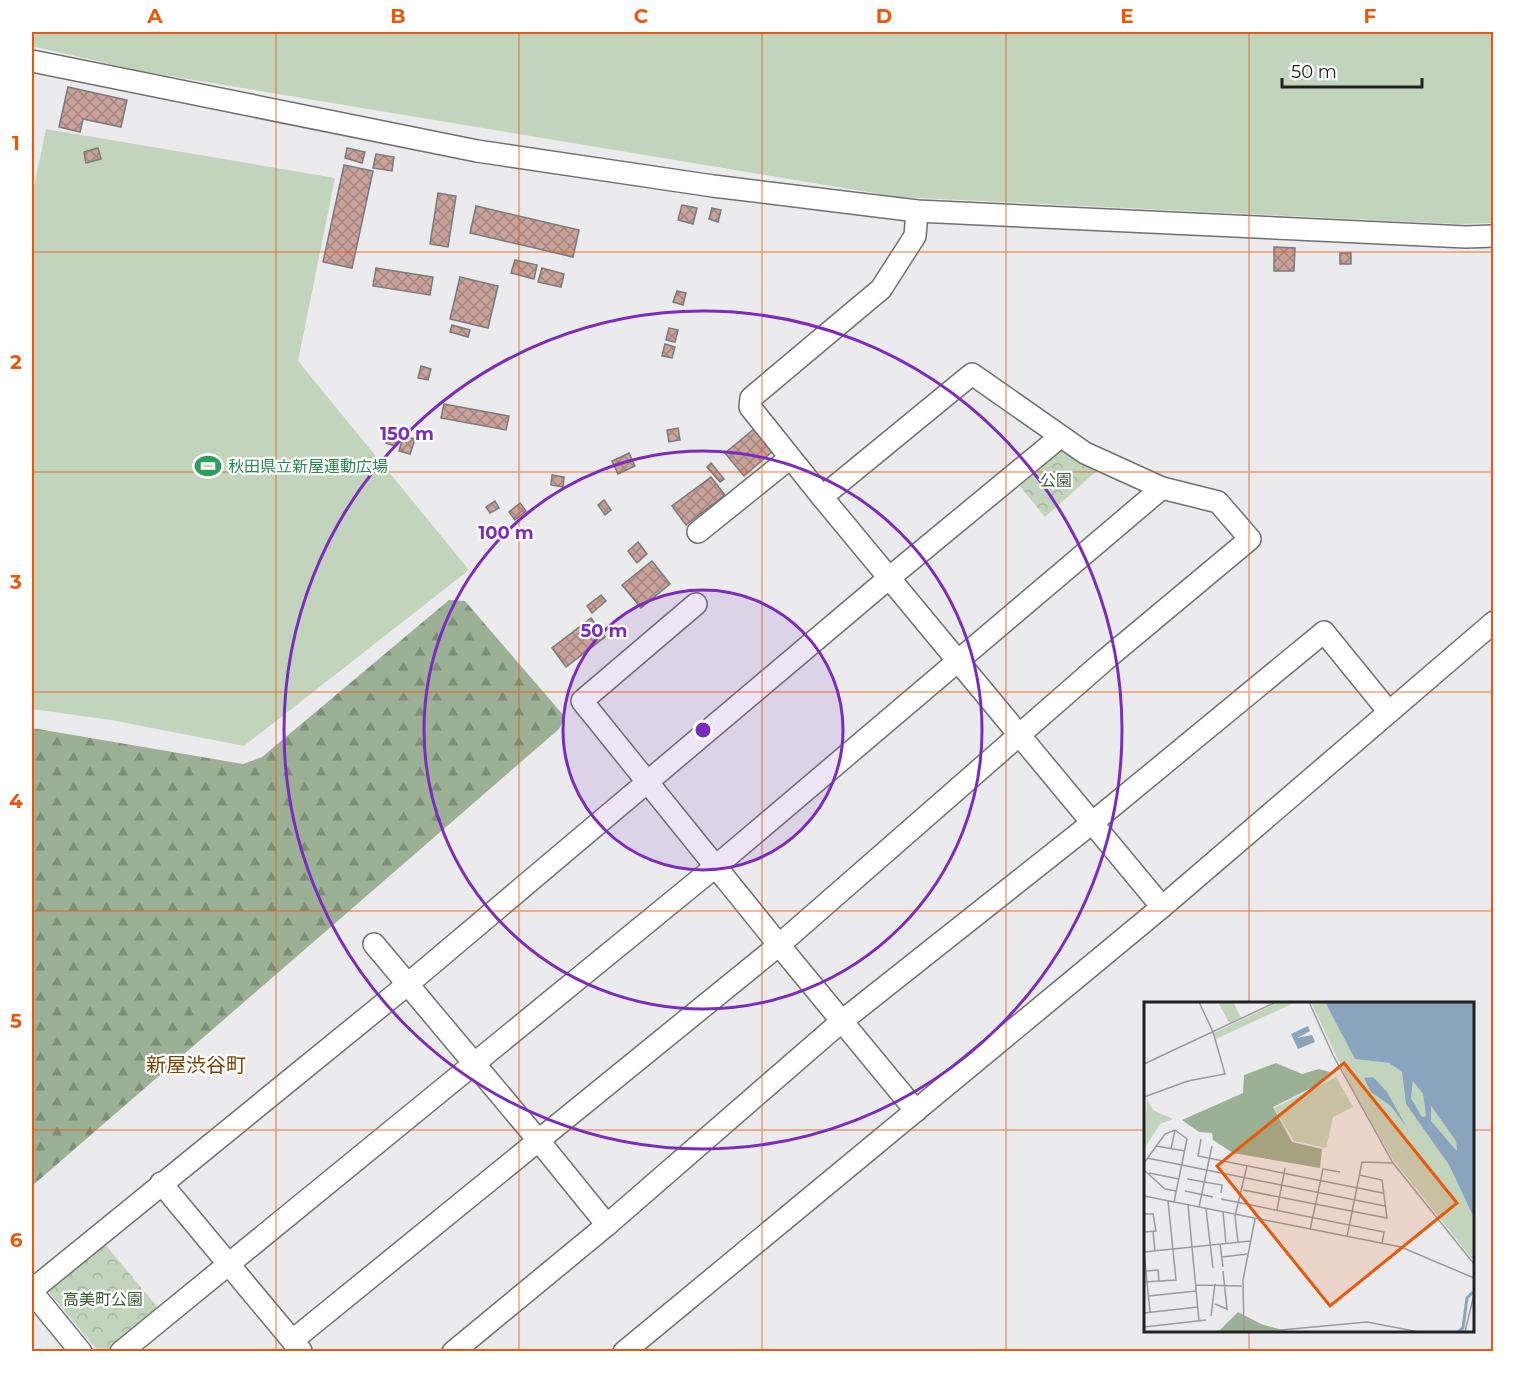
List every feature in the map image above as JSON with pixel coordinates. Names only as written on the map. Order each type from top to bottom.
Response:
[{"type":"street","points":[[32,61],[477,151],[705,185],[917,211],[1466,237],[1494,236]]},
{"type":"street","points":[[917,211],[915,236],[881,289],[751,398],[750,407],[1162,907]]},
{"type":"street","points":[[161,1183],[297,1346],[539,1141],[779,945],[1019,734],[1250,539],[1218,502],[1162,488],[1085,453],[972,374],[822,497]]},
{"type":"street","points":[[81,1352],[32,1291],[161,1183],[408,984],[646,781],[1060,437]]},
{"type":"street","points":[[698,532],[790,458]]},
{"type":"street","points":[[121,1352],[715,867],[1162,488]]},
{"type":"street","points":[[696,604],[582,701],[916,1111]]},
{"type":"street","points":[[624,1352],[1162,907],[1494,622]]},
{"type":"street","points":[[453,1352],[607,1225],[842,1022],[1092,823],[1324,632],[1389,712]]},
{"type":"street","points":[[374,944],[607,1225]]},
{"type":"green space","points":[[32,32],[1493,32],[1493,223],[1456,224],[898,197],[140,71],[32,46]]},
{"type":"green space","name":"秋田県立新屋運動広場","points":[[46,129],[335,178],[298,361],[469,570],[244,746],[111,720],[32,709],[32,196]]},
{"type":"green space","name":"公園","points":[[1063,446],[1100,468],[1045,517],[1019,485]]},
{"type":"green space","points":[[449,600],[465,601],[565,717],[559,729],[32,1186],[32,728],[243,764],[262,757]]},
{"type":"green space","name":"高美町公園","points":[[104,1243],[159,1309],[107,1351],[98,1351],[47,1290]]},
{"type":"building","points":[[68,87],[127,100],[121,127],[83,119],[80,132],[59,127]]},
{"type":"building","points":[[98,148],[101,159],[86,163],[84,152]]},
{"type":"building","points":[[347,148],[365,152],[362,163],[345,158]]},
{"type":"building","points":[[376,154],[394,157],[392,171],[373,168]]},
{"type":"building","points":[[344,165],[373,171],[352,268],[323,262]]},
{"type":"building","points":[[438,193],[456,196],[448,247],[430,244]]},
{"type":"building","points":[[682,205],[697,208],[693,224],[678,220]]},
{"type":"building","points":[[476,206],[579,230],[573,257],[470,233]]},
{"type":"building","points":[[712,208],[721,210],[718,222],[709,219]]},
{"type":"building","points":[[1274,247],[1295,248],[1294,271],[1274,271]]},
{"type":"building","points":[[1340,253],[1351,253],[1351,264],[1340,264]]},
{"type":"building","points":[[515,260],[537,265],[534,279],[511,273]]},
{"type":"building","points":[[376,268],[433,277],[430,295],[373,286]]},
{"type":"building","points":[[542,268],[564,274],[561,287],[538,282]]},
{"type":"building","points":[[460,277],[498,286],[488,328],[450,319]]},
{"type":"building","points":[[677,291],[686,293],[683,305],[673,302]]},
{"type":"building","points":[[452,325],[470,330],[468,337],[450,332]]},
{"type":"building","points":[[669,328],[678,330],[675,342],[666,340]]},
{"type":"building","points":[[665,344],[675,347],[672,358],[662,356]]},
{"type":"building","points":[[421,366],[431,369],[428,380],[418,378]]},
{"type":"building","points":[[444,404],[509,416],[506,430],[441,418]]},
{"type":"building","points":[[678,428],[680,440],[669,442],[667,430]]},
{"type":"building","points":[[755,428],[773,451],[744,476],[725,453]]},
{"type":"building","points":[[389,432],[398,434],[395,446],[386,443]]},
{"type":"building","points":[[403,436],[415,439],[410,454],[399,451]]},
{"type":"building","points":[[629,453],[635,466],[618,474],[612,461]]},
{"type":"building","points":[[711,463],[724,479],[720,482],[707,467]]},
{"type":"building","points":[[552,475],[564,477],[563,487],[551,485]]},
{"type":"building","points":[[711,477],[725,495],[686,525],[672,506]]},
{"type":"building","points":[[604,500],[611,510],[605,515],[598,505]]},
{"type":"building","points":[[495,501],[499,508],[490,513],[486,507]]},
{"type":"building","points":[[520,503],[526,511],[515,520],[509,512]]},
{"type":"building","points":[[638,542],[647,554],[637,563],[628,551]]},
{"type":"building","points":[[652,561],[670,584],[641,608],[622,585]]},
{"type":"building","points":[[601,595],[606,601],[592,613],[587,606]]},
{"type":"building","points":[[591,618],[605,637],[566,667],[552,648]]},
{"type":"place","name":"秋田県立新屋運動広場","points":[[208,466]]},
{"type":"district","name":"新屋渋谷町","points":[[196,1065]]}]
